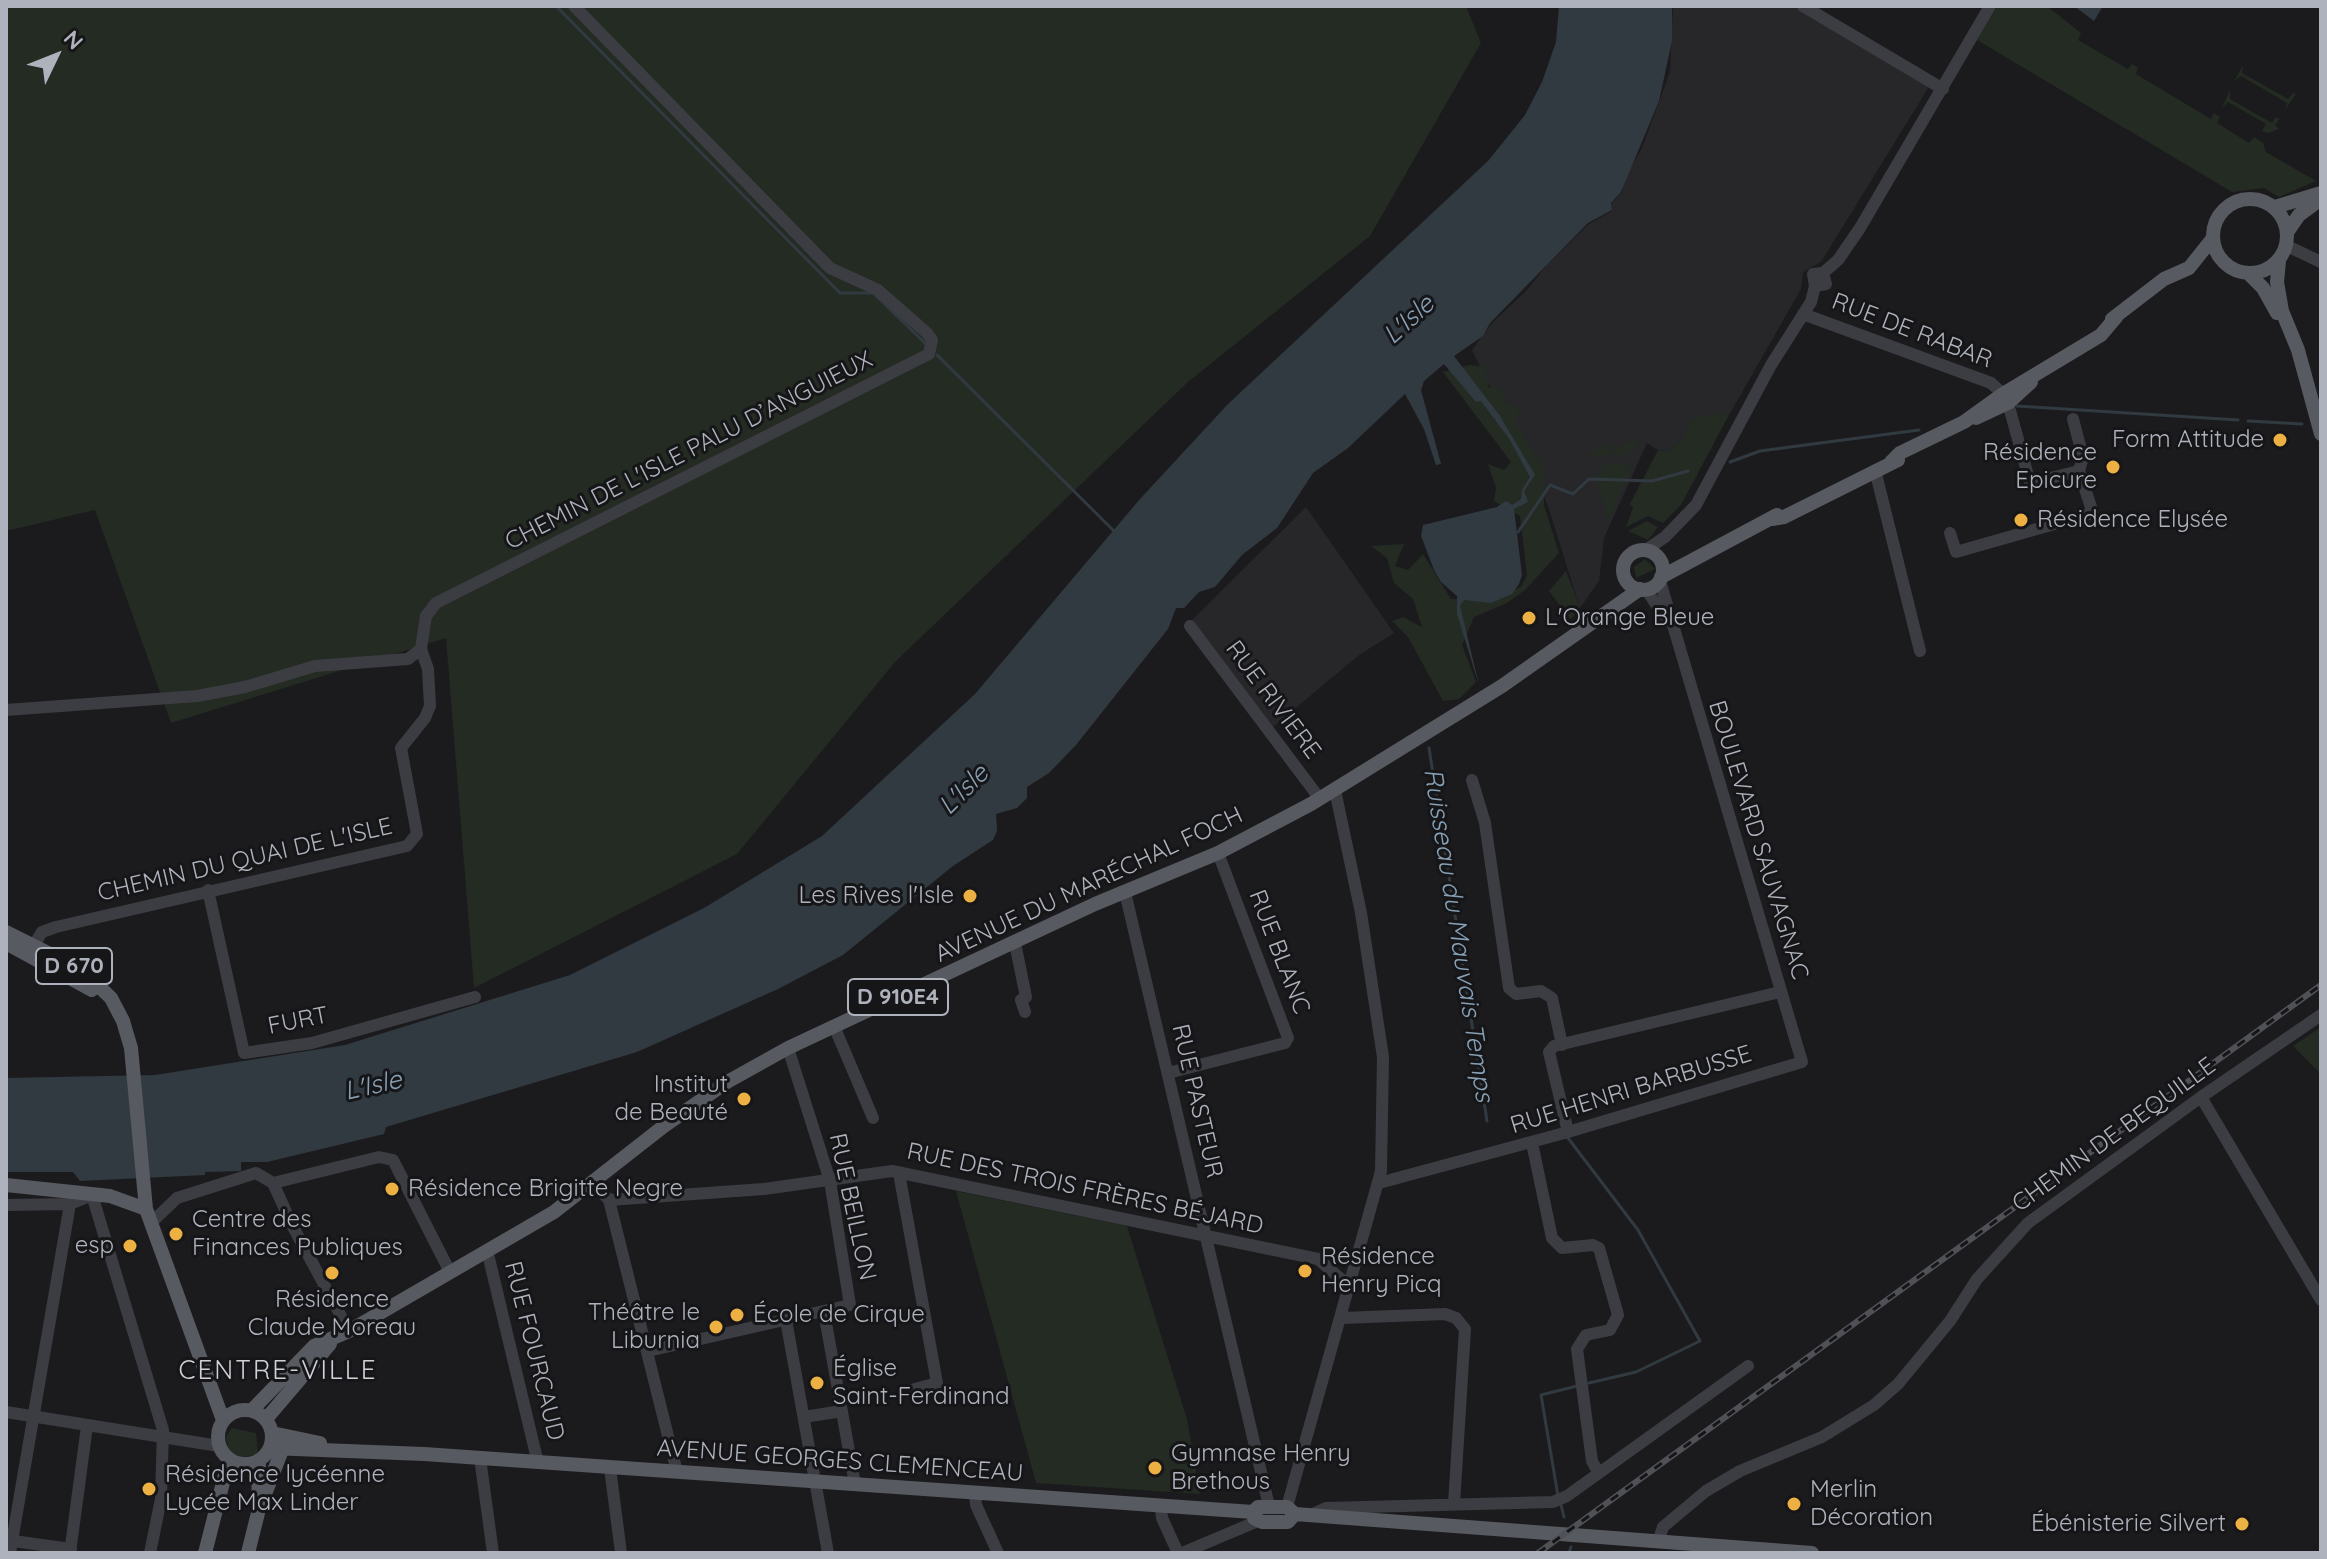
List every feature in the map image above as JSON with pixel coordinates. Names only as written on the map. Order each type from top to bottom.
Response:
[{"type":"main road","points":[[2006,398],[2057,361],[2101,335],[2117,316],[2156,293],[2186,270],[2213,238],[2221,213],[2236,201],[2256,199],[2275,207],[2321,196]]},
{"type":"main road","points":[[2321,196],[2299,215],[2287,238],[2279,261],[2277,282],[2282,311],[2321,434]]},
{"type":"main road","points":[[2275,207],[2287,238]]},
{"type":"main road","points":[[2213,238],[2225,263]]},
{"type":"main road","points":[[2248,273],[2264,271],[2279,261]]},
{"type":"main road","points":[[2186,270],[2225,263],[2248,273],[2274,306],[2309,391]]},
{"type":"main road","name":"AVENUE DU MARÉCHAL FOCH","points":[[1567,640],[1618,592],[1629,556],[1657,566],[1716,548],[1917,450],[1925,442],[2006,398]]},
{"type":"main road","name":"AVENUE DU MARÉCHAL FOCH","points":[[273,1438],[320,1352],[344,1334],[554,1212],[676,1117],[788,1048],[1125,892],[1218,853],[1320,799],[1469,707],[1643,589],[1657,566]]},
{"type":"main road","points":[[1625,577],[1643,589]]},
{"type":"main road","name":"D 670","points":[[6,932],[31,949]]},
{"type":"main road","name":"D 670","points":[[6,943],[66,961],[111,998],[123,1021],[131,1048],[141,1186],[223,1420]]},
{"type":"main road","points":[[6,1185],[127,1200],[149,1216]]},
{"type":"main road","points":[[127,1200],[141,1186]]},
{"type":"main road","name":"AVENUE DU MARÉCHAL FOCH","points":[[246,1410],[274,1391],[300,1357],[314,1346],[344,1334]]},
{"type":"main road","name":"D 670","points":[[195,1339],[226,1396],[246,1410]]},
{"type":"main road","points":[[259,1460],[244,1464],[229,1459],[219,1446],[217,1437],[223,1420],[246,1410],[273,1438]]},
{"type":"main road","points":[[258,1513],[259,1460],[273,1438]]},
{"type":"main road","points":[[248,1553],[273,1438]]},
{"type":"main road","name":"AVENUE GEORGES CLEMENCEAU","points":[[273,1438],[538,1463],[1161,1506],[1288,1522],[1291,1511]]},
{"type":"main road","points":[[205,1553],[229,1459]]},
{"type":"main road","name":"AVENUE GEORGES CLEMENCEAU","points":[[1256,1517],[1258,1507],[1269,1506],[1311,1515],[1812,1553]]},
{"type":"street","name":"CHEMIN DE L'ISLE PALU D’ANGUIEUX","points":[[421,649],[426,616],[436,603],[921,360],[932,348],[927,333],[878,290],[830,268],[574,6]]},
{"type":"street","points":[[1803,6],[1943,89]]},
{"type":"street","points":[[1657,566],[1665,537],[1696,505],[1771,365],[1803,314],[1815,286],[1811,277],[1823,273],[1838,260],[1860,228],[1990,6]]},
{"type":"street","points":[[2287,238],[2321,262]]},
{"type":"street","name":"RUE DE RABAR","points":[[1803,314],[1991,383],[2006,398]]},
{"type":"street","points":[[2006,398],[2030,483],[2079,471]]},
{"type":"street","points":[[1950,533],[1956,552],[2093,513],[2079,471],[2083,457],[2073,419]]},
{"type":"street","points":[[1875,470],[1920,651]]},
{"type":"street","name":"BOULEVARD SAUVAGNAC","points":[[1657,566],[1673,631],[1802,1062]]},
{"type":"street","name":"BOULEVARD SAUVAGNAC","points":[[1643,589],[1673,631]]},
{"type":"street","name":"RUE RIVIERE","points":[[1190,626],[1320,799]]},
{"type":"street","points":[[6,710],[197,696],[245,687],[315,666],[408,659],[421,649]]},
{"type":"street","name":"CHEMIN DU QUAI DE L'ISLE","points":[[31,949],[42,932],[56,927],[407,846],[417,834],[401,748],[430,706],[428,669],[421,649]]},
{"type":"street","points":[[1472,780],[1485,823],[1509,988],[1516,994],[1541,991],[1552,998],[1562,1045]]},
{"type":"street","points":[[1291,1511],[1379,1183],[1385,1101],[1383,1057],[1361,913],[1335,790]]},
{"type":"street","name":"RUE BLANC","points":[[1168,1073],[1285,1043],[1288,1038],[1218,853]]},
{"type":"street","name":"FURT","points":[[208,890],[244,1053],[312,1043],[475,997]]},
{"type":"street","name":"RUE PASTEUR","points":[[1125,892],[1269,1506]]},
{"type":"street","points":[[1015,943],[1026,997],[1021,1000],[1025,1012]]},
{"type":"street","points":[[1568,1132],[1549,1052],[1554,1046],[1780,992]]},
{"type":"street","name":"CHEMIN DE BEQUILLE","points":[[1658,1542],[1663,1527],[1706,1491],[1740,1471],[1822,1437],[1874,1405],[1898,1384],[1950,1321],[1977,1279],[2028,1223],[2201,1097],[2321,1015]]},
{"type":"street","points":[[834,1026],[873,1118]]},
{"type":"street","name":"RUE BEILLON","points":[[788,1048],[830,1181],[850,1305],[824,1312]]},
{"type":"street","name":"RUE HENRI BARBUSSE","points":[[1379,1183],[1532,1143],[1802,1062]]},
{"type":"street","points":[[2201,1097],[2321,1300]]},
{"type":"street","points":[[1532,1143],[1552,1238],[1562,1248],[1593,1245],[1599,1248],[1618,1315],[1610,1330],[1586,1335],[1577,1349],[1592,1461],[1598,1472]]},
{"type":"street","points":[[273,1183],[379,1157],[393,1160],[450,1272]]},
{"type":"street","points":[[149,1216],[177,1198],[256,1173],[273,1183],[344,1334]]},
{"type":"street","points":[[899,1173],[937,1383],[908,1391]]},
{"type":"street","name":"RUE DES TROIS FRÈRES BÉJARD","points":[[609,1200],[899,1173],[1318,1259],[1342,1280],[1352,1283]]},
{"type":"street","points":[[593,1183],[609,1200],[677,1472]]},
{"type":"street","points":[[6,1205],[70,1204],[92,1195],[164,1437],[161,1499],[150,1553]]},
{"type":"street","points":[[70,1204],[9,1545],[71,1551],[87,1426]]},
{"type":"street","name":"RUE FOURCAUD","points":[[487,1250],[538,1463]]},
{"type":"street","points":[[648,1351],[824,1312],[855,1484]]},
{"type":"street","points":[[1342,1318],[1445,1314],[1456,1318],[1465,1329],[1454,1504]]},
{"type":"street","points":[[786,1320],[828,1553]]},
{"type":"street","name":"AVENUE GEORGES CLEMENCEAU","points":[[1311,1515],[1326,1508],[1553,1502],[1748,1366]]},
{"type":"street","points":[[804,1417],[842,1411]]},
{"type":"street","points":[[6,1412],[219,1446]]},
{"type":"street","points":[[480,1458],[493,1553]]},
{"type":"street","points":[[610,1468],[621,1553]]},
{"type":"street","points":[[975,1493],[976,1505],[998,1553]]},
{"type":"street","points":[[1161,1506],[1162,1518],[1180,1553],[1256,1517]]},
{"type":"shaded area","points":[[6,6],[1466,6],[1481,43],[1370,236],[1188,382],[895,662],[737,854],[474,988],[446,638],[171,723],[95,510],[6,531]]},
{"type":"shaded area","points":[[1673,6],[1799,6],[1930,85],[1821,262],[1803,272],[1801,289],[1729,415],[1724,412],[1668,451],[1658,450],[1647,443],[1604,538],[1599,581],[1580,608],[1547,503],[1472,350],[1491,324],[1526,291],[1547,265],[1589,224],[1612,211],[1612,203],[1622,192],[1626,176],[1642,148],[1670,72]]},
{"type":"shaded area","points":[[1997,6],[2047,6],[2081,33],[2078,40],[2128,69],[2132,64],[2138,68],[2136,74],[2211,119],[2214,113],[2220,117],[2217,123],[2249,143],[2254,137],[2263,143],[2266,152],[2316,181],[2279,197],[2264,188],[2232,192],[1977,40]]},
{"type":"shaded area","points":[[2243,65],[2242,73],[2288,99],[2293,93],[2296,94],[2285,110],[2287,103],[2241,76],[2234,81]]},
{"type":"shaded area","points":[[2230,90],[2230,99],[2272,123],[2276,117],[2279,119],[2275,125],[2279,129],[2268,133],[2262,131],[2266,124],[2228,102],[2222,108]]},
{"type":"shaded area","points":[[1469,365],[1485,367],[1489,388],[1499,386],[1506,404],[1520,408],[1516,423],[1544,469],[1544,505],[1559,553],[1525,590],[1507,603],[1474,617],[1462,645],[1476,682],[1459,699],[1443,701],[1408,637],[1392,621],[1403,617],[1422,627],[1413,599],[1394,583],[1387,558],[1371,546],[1404,544],[1395,566],[1408,570],[1423,554],[1451,599],[1488,600],[1521,587],[1527,575],[1520,516],[1494,501],[1496,488],[1488,464],[1504,470],[1511,462],[1443,372]]},
{"type":"shaded area","points":[[1724,412],[1729,415],[1681,505],[1663,523],[1648,516],[1626,527],[1633,508],[1630,504],[1658,450],[1668,451],[1682,441],[1691,419]]},
{"type":"shaded area","points":[[1637,438],[1638,441],[1626,456],[1607,454],[1595,459],[1590,453],[1607,444],[1611,451]]},
{"type":"shaded area","points":[[1613,462],[1632,467],[1610,518],[1607,518],[1596,477],[1604,465]]},
{"type":"shaded area","points":[[1306,507],[1394,633],[1359,655],[1272,728],[1191,621]]},
{"type":"shaded area","points":[[1647,521],[1658,527],[1648,540],[1628,531]]},
{"type":"shaded area","points":[[1645,559],[1655,569],[1636,578],[1634,567]]},
{"type":"shaded area","points":[[1566,571],[1581,610],[1570,619],[1549,591]]},
{"type":"shaded area","points":[[2321,1027],[2321,1074],[2293,1046]]},
{"type":"shaded area","points":[[956,1191],[1127,1226],[1187,1419],[1200,1494],[1036,1483]]},
{"type":"shaded area","points":[[232,1428],[256,1433],[258,1451],[255,1455],[229,1459],[226,1437]]},
{"type":"water","name":"L'Isle","points":[[1559,6],[1672,6],[1672,41],[1659,101],[1621,192],[1611,203],[1612,210],[1588,223],[1490,323],[1483,336],[1454,356],[1500,416],[1535,475],[1524,491],[1528,502],[1514,509],[1522,575],[1519,584],[1512,594],[1491,603],[1464,600],[1460,606],[1479,685],[1457,614],[1457,596],[1441,582],[1434,570],[1421,536],[1423,525],[1497,507],[1506,501],[1512,505],[1521,499],[1522,490],[1530,477],[1510,440],[1481,401],[1476,402],[1444,364],[1424,381],[1421,390],[1441,464],[1436,465],[1424,429],[1405,394],[1348,448],[1313,473],[1277,528],[1242,555],[1215,587],[1199,592],[1184,608],[1176,608],[1168,629],[1076,745],[1049,773],[1027,787],[1027,798],[1017,808],[996,814],[997,831],[993,840],[953,866],[843,955],[778,989],[637,1052],[386,1127],[384,1134],[267,1162],[241,1162],[241,1171],[205,1172],[205,1175],[80,1181],[73,1172],[6,1172],[6,1078],[155,1075],[345,1045],[570,975],[704,908],[822,836],[975,694],[1140,499],[1228,404],[1488,161],[1525,115],[1542,82],[1556,42]]},
{"type":"water","points":[[2074,6],[2103,6],[2094,21]]},
{"type":"waterway","points":[[556,6],[840,293],[873,293],[926,344]]},
{"type":"waterway","points":[[937,355],[1116,533]]},
{"type":"waterway","points":[[2017,406],[2238,420]]},
{"type":"waterway","points":[[2248,421],[2302,424]]},
{"type":"waterway","points":[[1730,462],[1760,451],[1919,430]]},
{"type":"waterway","points":[[1518,532],[1550,485],[1573,494],[1589,479],[1652,481],[1688,471]]},
{"type":"waterway","name":"Ruisseau du Mauvais Temps","points":[[1429,748],[1487,1121]]},
{"type":"waterway","name":"Ruisseau du Mauvais Temps","points":[[1568,1138],[1638,1230],[1700,1341],[1636,1372],[1589,1383]]},
{"type":"waterway","name":"Ruisseau du Mauvais Temps","points":[[1558,1496],[1541,1395],[1577,1386]]},
{"type":"waterway","name":"Ruisseau du Mauvais Temps","points":[[1561,1505],[1564,1517]]},
{"type":"waterway","name":"Ruisseau du Mauvais Temps","points":[[1569,1553],[1571,1547]]},
{"type":"railway","points":[[1538,1553],[2321,985]]},
{"type":"place","name":"Form Attitude","points":[[2280,440]]},
{"type":"place","name":"Résidence Epicure","points":[[2113,467]]},
{"type":"place","name":"Résidence Elysée","points":[[2021,520]]},
{"type":"place","name":"L'Orange Bleue","points":[[1529,618]]},
{"type":"place","name":"Les Rives l'Isle","points":[[970,896]]},
{"type":"place","name":"Institut de Beauté","points":[[744,1099]]},
{"type":"place","name":"Résidence Brigitte Negre","points":[[392,1189]]},
{"type":"place","name":"Centre des Finances Publiques","points":[[176,1234]]},
{"type":"place","name":"esp","points":[[130,1246]]},
{"type":"place","name":"Résidence Henry Picq","points":[[1305,1271]]},
{"type":"place","name":"Résidence Claude Moreau","points":[[332,1273]]},
{"type":"place","name":"École de Cirque","points":[[737,1315]]},
{"type":"place","name":"Théâtre le Liburnia","points":[[716,1327]]},
{"type":"place","name":"Église Saint-Ferdinand","points":[[817,1383]]},
{"type":"place","name":"Gymnase Henry Brethous","points":[[1155,1468]]},
{"type":"place","name":"Résidence lycéenne Lycée Max Linder","points":[[149,1489]]},
{"type":"place","name":"Merlin Décoration","points":[[1794,1504]]},
{"type":"place","name":"Ébénisterie Silvert","points":[[2242,1524]]},
{"type":"district","name":"CENTRE-VILLE","points":[[278,1371]]}]
